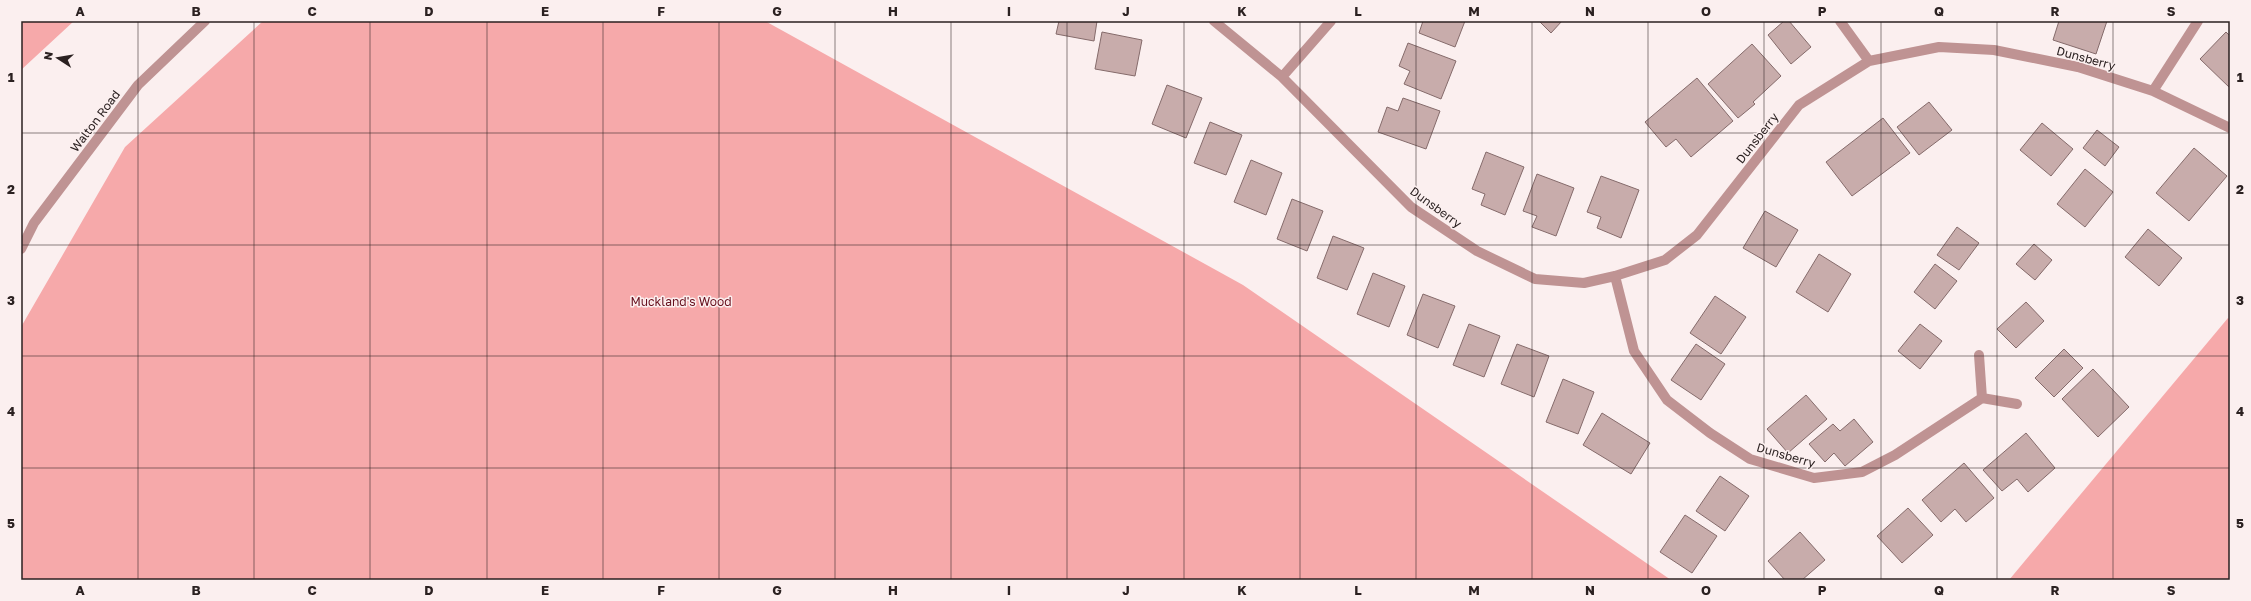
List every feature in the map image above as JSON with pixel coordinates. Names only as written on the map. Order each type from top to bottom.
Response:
[{"type":"street","name":"Walton Road","points":[[21,249],[34,223],[138,85],[205,21]]},
{"type":"street","name":"Dunsberry","points":[[1214,21],[1282,77],[1411,207],[1477,251],[1535,279],[1584,283],[1615,276],[1665,260],[1697,235],[1799,104],[1869,61],[1939,47],[1994,50],[2078,67],[2153,91],[2230,128]]},
{"type":"street","points":[[1282,77],[1331,21]]},
{"type":"street","points":[[1840,21],[1869,61]]},
{"type":"street","points":[[2153,91],[2198,21]]},
{"type":"street","name":"Dunsberry","points":[[1615,276],[1634,351],[1667,400],[1710,433],[1750,459],[1814,478],[1862,472],[1895,455],[1982,398]]},
{"type":"street","points":[[1979,355],[1982,398],[2017,404]]},
{"type":"green space","points":[[21,21],[74,21],[21,70]]},
{"type":"green space","name":"Muckland's Wood","points":[[263,21],[765,21],[1243,285],[1671,580],[21,580],[21,327],[125,147]]},
{"type":"green space","points":[[2228,318],[2230,320],[2230,580],[2009,580]]},
{"type":"building","points":[[1059,21],[1097,21],[1094,41],[1056,34]]},
{"type":"building","points":[[1423,21],[1465,21],[1455,47],[1419,33]]},
{"type":"building","points":[[1539,21],[1562,21],[1551,33]]},
{"type":"building","points":[[1784,21],[1789,21],[1811,47],[1791,64],[1768,35]]},
{"type":"building","points":[[2059,21],[2107,21],[2096,54],[2053,40]]},
{"type":"building","points":[[1102,32],[1142,40],[1135,76],[1095,69]]},
{"type":"building","points":[[2226,32],[2230,36],[2230,88],[2200,59]]},
{"type":"building","points":[[1408,43],[1456,61],[1441,99],[1404,84],[1410,71],[1399,66]]},
{"type":"building","points":[[1752,44],[1781,76],[1753,102],[1755,104],[1738,118],[1708,84]]},
{"type":"building","points":[[1697,78],[1733,121],[1691,157],[1676,139],[1666,147],[1645,122]]},
{"type":"building","points":[[1167,85],[1202,98],[1186,138],[1152,124]]},
{"type":"building","points":[[1403,98],[1440,111],[1426,149],[1378,132],[1387,107],[1398,111]]},
{"type":"building","points":[[1929,102],[1952,130],[1919,155],[1897,127]]},
{"type":"building","points":[[1883,118],[1910,153],[1852,196],[1826,162]]},
{"type":"building","points":[[1210,122],[1242,135],[1226,175],[1194,163]]},
{"type":"building","points":[[2042,123],[2073,149],[2051,176],[2020,150]]},
{"type":"building","points":[[2097,130],[2119,147],[2105,166],[2083,148]]},
{"type":"building","points":[[2194,148],[2227,176],[2189,221],[2156,193]]},
{"type":"building","points":[[1486,152],[1524,167],[1505,215],[1481,205],[1485,194],[1472,189]]},
{"type":"building","points":[[1251,160],[1282,173],[1266,215],[1234,202]]},
{"type":"building","points":[[2085,169],[2113,192],[2085,227],[2057,204]]},
{"type":"building","points":[[1537,174],[1574,188],[1556,236],[1532,227],[1537,216],[1523,211]]},
{"type":"building","points":[[1601,176],[1639,190],[1621,238],[1597,228],[1601,217],[1587,212]]},
{"type":"building","points":[[1292,199],[1323,211],[1307,251],[1277,239]]},
{"type":"building","points":[[1765,211],[1798,230],[1776,267],[1743,248]]},
{"type":"building","points":[[1957,227],[1979,243],[1959,270],[1937,255]]},
{"type":"building","points":[[2148,229],[2182,258],[2159,286],[2125,257]]},
{"type":"building","points":[[1333,236],[1364,248],[1347,290],[1317,278]]},
{"type":"building","points":[[2034,244],[2052,260],[2035,280],[2016,264]]},
{"type":"building","points":[[1819,254],[1851,274],[1828,312],[1796,292]]},
{"type":"building","points":[[1935,264],[1957,281],[1935,309],[1914,292]]},
{"type":"building","points":[[1373,273],[1405,286],[1389,327],[1357,314]]},
{"type":"building","points":[[1423,294],[1455,306],[1438,348],[1407,335]]},
{"type":"building","points":[[1715,296],[1746,317],[1721,354],[1690,333]]},
{"type":"building","points":[[2026,302],[2044,321],[2016,348],[1997,329]]},
{"type":"building","points":[[1469,324],[1500,336],[1484,377],[1453,365]]},
{"type":"building","points":[[1920,324],[1942,341],[1920,369],[1898,351]]},
{"type":"building","points":[[1517,344],[1549,356],[1534,397],[1501,384]]},
{"type":"building","points":[[1696,344],[1725,364],[1701,400],[1671,380]]},
{"type":"building","points":[[2064,349],[2083,368],[2054,397],[2035,378]]},
{"type":"building","points":[[2093,369],[2129,407],[2098,437],[2062,399]]},
{"type":"building","points":[[1563,379],[1594,392],[1578,434],[1546,422]]},
{"type":"building","points":[[1806,395],[1827,419],[1788,453],[1767,429]]},
{"type":"building","points":[[1602,413],[1650,443],[1631,474],[1583,445]]},
{"type":"building","points":[[1854,419],[1873,442],[1845,466],[1834,453],[1825,462],[1809,444],[1833,424],[1840,431]]},
{"type":"building","points":[[2026,433],[2055,468],[2028,492],[2017,479],[2002,491],[1983,470]]},
{"type":"building","points":[[1964,463],[1994,498],[1966,522],[1955,509],[1941,522],[1922,500]]},
{"type":"building","points":[[1720,476],[1749,496],[1725,531],[1696,511]]},
{"type":"building","points":[[1908,508],[1933,535],[1902,563],[1877,536]]},
{"type":"building","points":[[1685,515],[1717,536],[1692,573],[1660,552]]},
{"type":"building","points":[[1800,532],[1825,560],[1802,580],[1785,580],[1768,561]]}]
